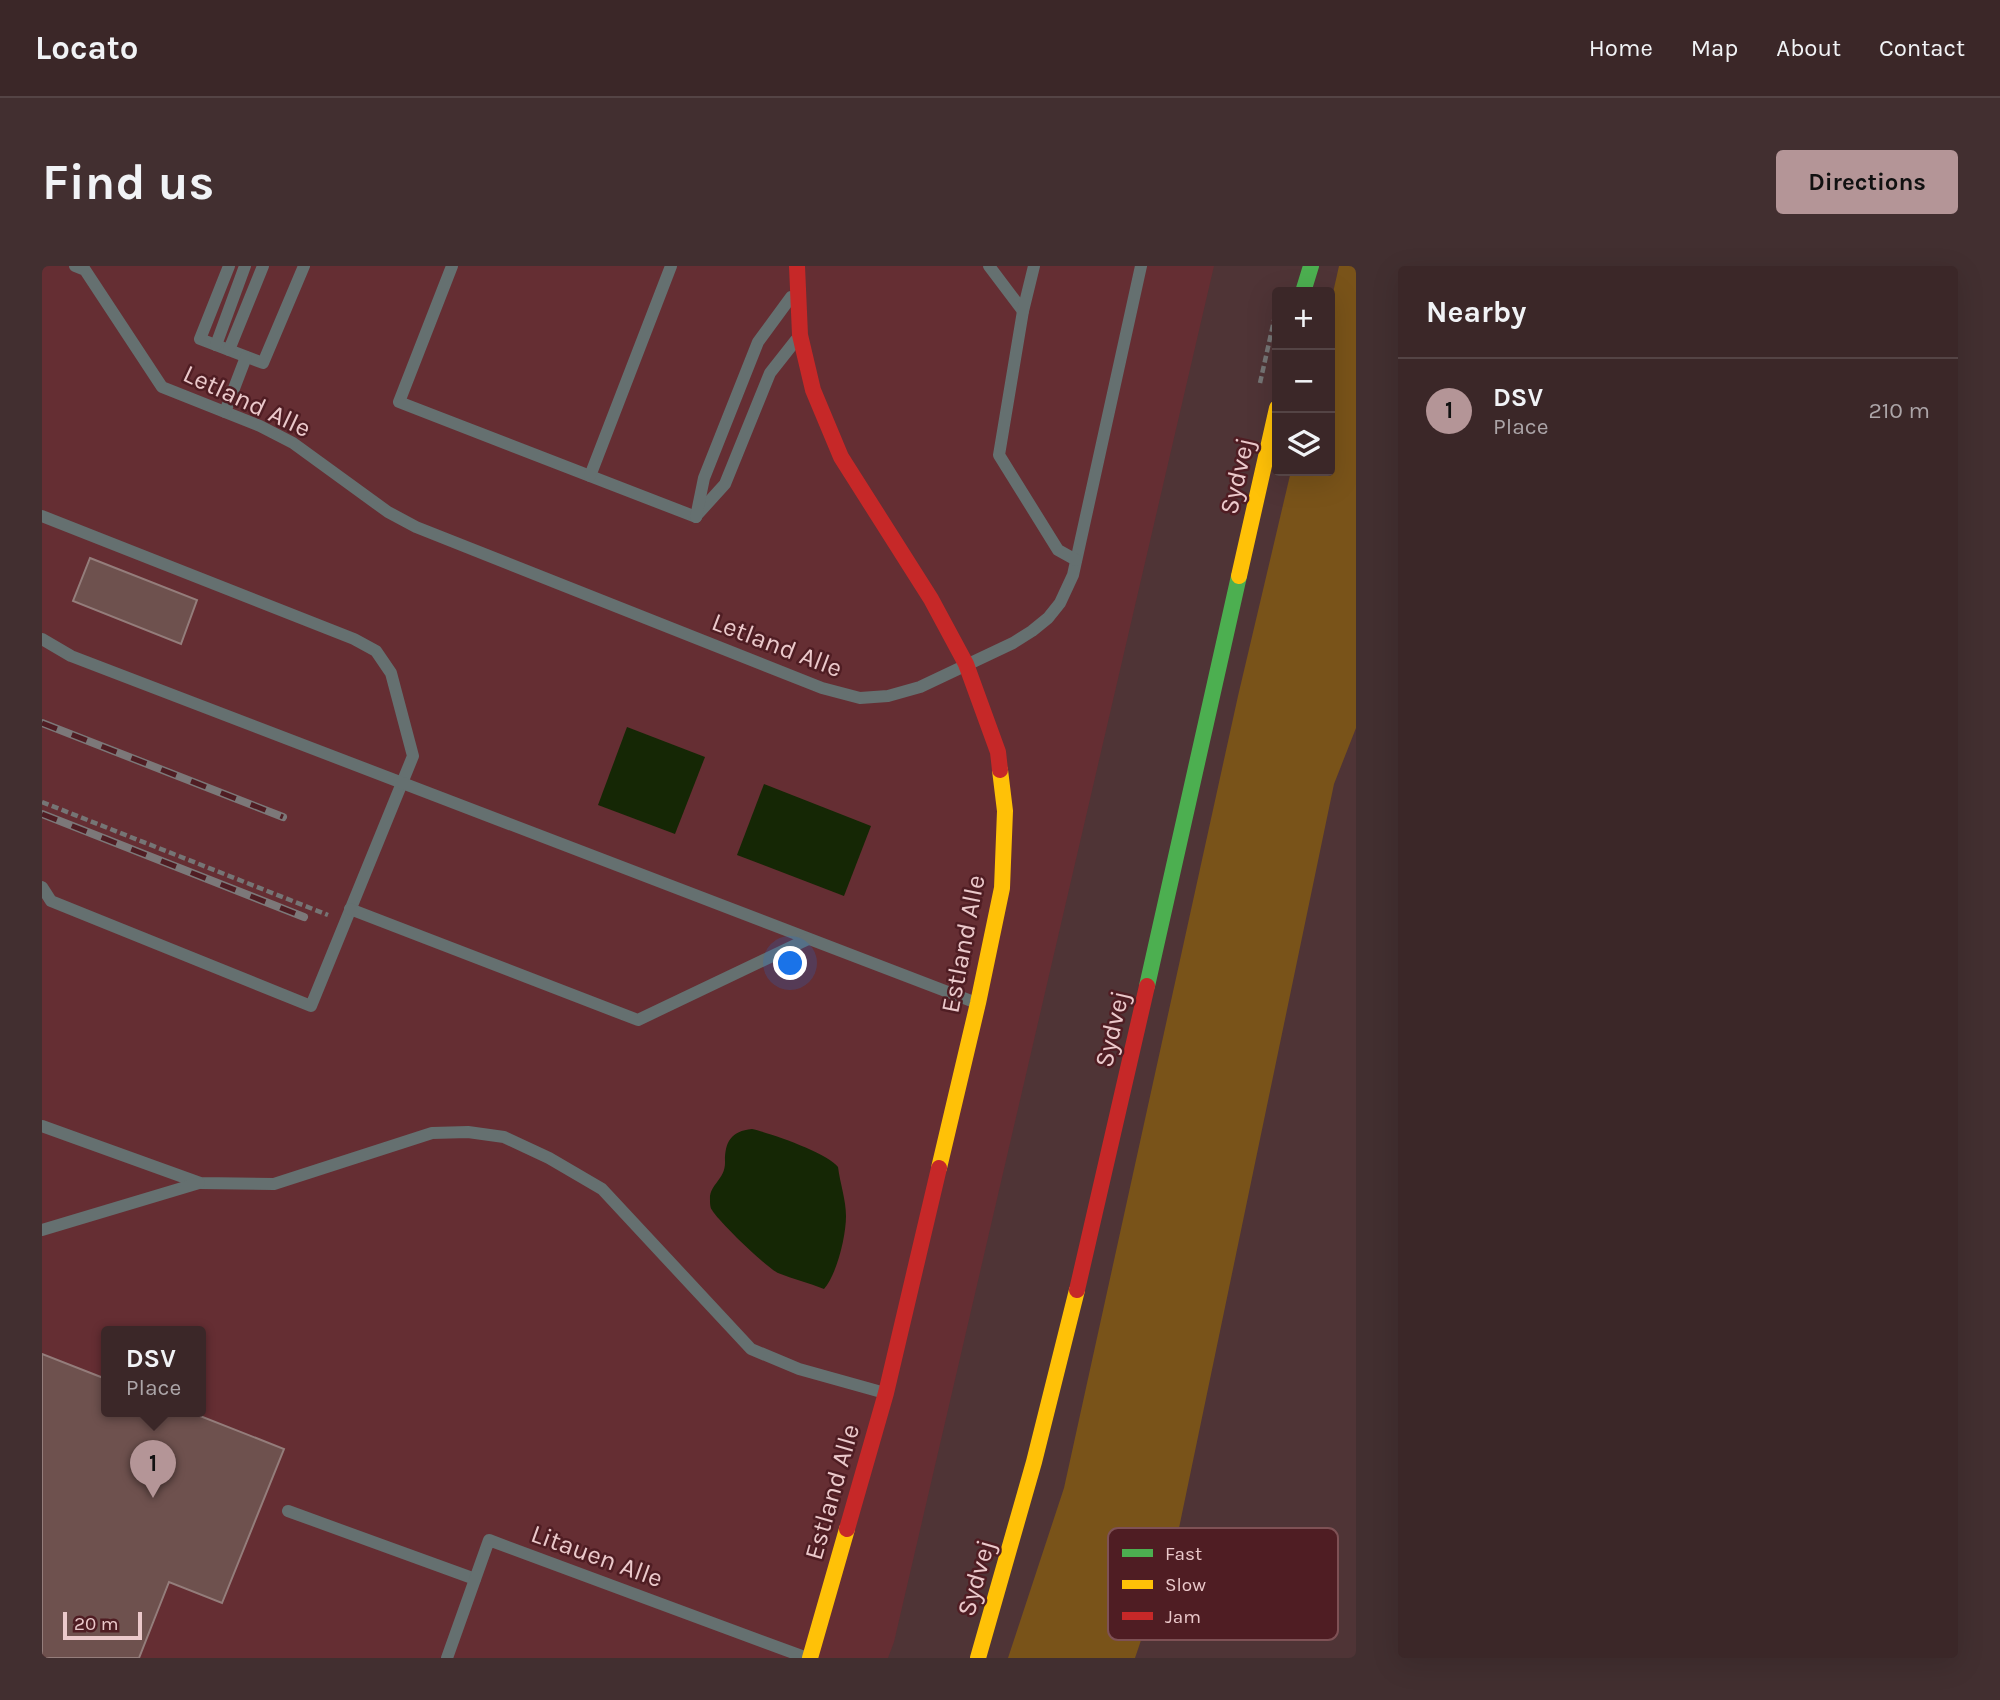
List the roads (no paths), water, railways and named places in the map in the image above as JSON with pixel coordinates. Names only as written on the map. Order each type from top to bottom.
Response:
[{"type":"street","name":"Estland Alle","points":[[797,266],[800,335],[813,390],[841,457],[931,599],[966,664],[998,752],[1005,811],[1002,887],[978,1003],[886,1393],[808,1658]]},
{"type":"street","points":[[1304,287],[1305,266]]},
{"type":"street","points":[[1305,287],[1311,266]]},
{"type":"street","name":"Sydvej","points":[[978,1658],[1034,1462],[1095,1218],[1276,413]]},
{"type":"lane","name":"Letland Alle","points":[[75,266],[85,270],[162,387],[293,443],[388,512],[416,527],[822,688],[860,698],[888,696],[920,687],[1013,643],[1048,618],[1068,588],[1141,266]]},
{"type":"lane","points":[[229,266],[200,339],[263,363],[304,266]]},
{"type":"lane","points":[[216,345],[245,266]]},
{"type":"lane","points":[[229,350],[263,266]]},
{"type":"lane","points":[[452,266],[399,402],[695,517]]},
{"type":"lane","points":[[590,476],[671,266]]},
{"type":"lane","points":[[989,266],[1023,311]]},
{"type":"lane","points":[[1034,266],[1023,311],[999,455],[1058,550],[1076,560]]},
{"type":"lane","points":[[695,517],[704,478],[758,342],[797,289]]},
{"type":"lane","points":[[695,517],[725,485],[770,373],[800,335]]},
{"type":"lane","points":[[225,412],[246,357]]},
{"type":"lane","points":[[42,516],[354,639],[376,651],[391,673],[413,756],[311,1006],[46,903],[42,887]]},
{"type":"lane","points":[[42,639],[71,656],[978,1003]]},
{"type":"lane","points":[[350,909],[638,1020],[808,939]]},
{"type":"lane","points":[[42,1126],[200,1183]]},
{"type":"lane","points":[[42,1230],[200,1183],[274,1184],[432,1133],[468,1132],[504,1138],[549,1158],[602,1189],[751,1349],[799,1369],[886,1393]]},
{"type":"lane","points":[[288,1511],[475,1579]]},
{"type":"lane","name":"Litauen Alle","points":[[447,1658],[489,1540],[808,1658]]},
{"type":"railway","points":[[42,723],[283,817]]},
{"type":"railway","points":[[42,814],[304,917]]},
{"type":"place","name":"DSV","points":[[153,1498]]}]
